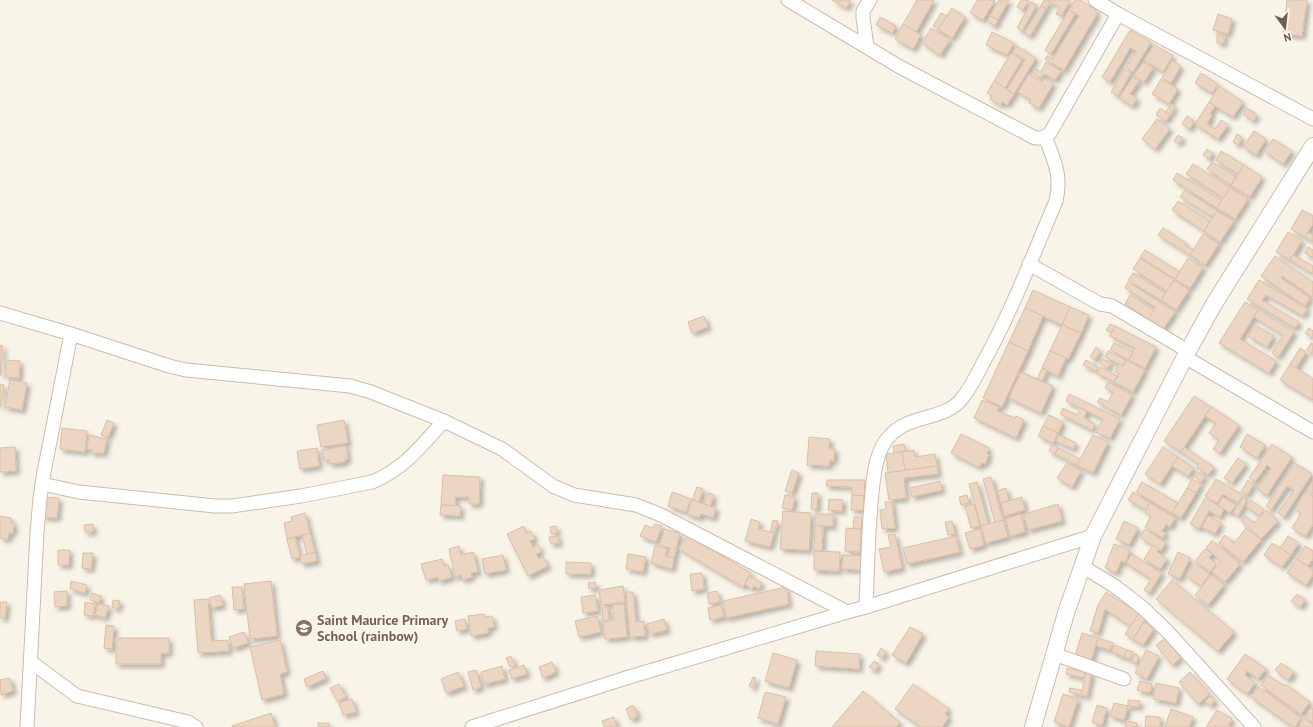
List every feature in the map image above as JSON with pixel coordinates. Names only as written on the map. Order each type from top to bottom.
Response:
[{"type":"street","points":[[788,0],[900,67],[1035,138],[1043,138],[1050,133],[1118,14]]},
{"type":"street","points":[[867,47],[863,11],[870,0]]},
{"type":"street","points":[[1096,0],[1118,14],[1313,119]]},
{"type":"street","points":[[866,607],[867,562],[872,496],[879,453],[884,443],[894,431],[908,422],[934,415],[955,407],[962,399],[997,338],[1056,201],[1059,188],[1059,176],[1045,136]]},
{"type":"street","points":[[1033,727],[1067,610],[1093,536],[1214,304],[1313,146]]},
{"type":"street","points":[[1030,264],[1100,304],[1112,306],[1119,310],[1313,432]]},
{"type":"street","points":[[0,313],[71,334],[168,366],[186,370],[350,386],[371,392],[444,421],[502,449],[553,486],[574,495],[636,505],[661,515],[847,612]]},
{"type":"street","points":[[27,727],[37,534],[42,484],[71,334]]},
{"type":"street","points":[[42,484],[80,492],[215,506],[232,506],[301,496],[372,482],[383,478],[409,459],[444,421]]},
{"type":"street","points":[[472,727],[626,678],[866,607],[1093,536]]},
{"type":"street","points":[[1082,566],[1116,587],[1143,608],[1168,632],[1254,727]]},
{"type":"street","points":[[1054,654],[1124,679]]},
{"type":"street","points":[[31,662],[77,696],[188,722],[196,727]]},
{"type":"building","points":[[832,0],[851,0],[846,8]]},
{"type":"building","points":[[917,0],[934,0],[916,32],[903,24]]},
{"type":"building","points":[[977,0],[995,0],[983,20],[970,13]]},
{"type":"building","points":[[999,0],[1009,0],[998,20],[990,16]]},
{"type":"building","points":[[1021,0],[1029,0],[1023,10],[1017,7]]},
{"type":"building","points":[[1044,0],[1050,2],[1046,9],[1041,6]]},
{"type":"building","points":[[1047,0],[1071,0],[1061,16],[1056,14],[1060,7]]},
{"type":"building","points":[[1075,0],[1080,0],[1095,9],[1097,14],[1064,70],[1045,59],[1047,56],[1053,59],[1079,16],[1069,10]]},
{"type":"building","points":[[1287,0],[1307,0],[1302,36],[1283,34]]},
{"type":"building","points":[[1031,2],[1037,5],[1022,31],[1017,28]]},
{"type":"building","points":[[1041,6],[1046,9],[1030,36],[1024,33]]},
{"type":"building","points":[[952,8],[965,17],[952,38],[938,29]]},
{"type":"building","points":[[1069,10],[1075,14],[1051,54],[1045,50]]},
{"type":"building","points":[[941,13],[947,16],[938,29],[933,26]]},
{"type":"building","points":[[1218,14],[1232,19],[1228,34],[1213,30]]},
{"type":"building","points":[[990,16],[998,20],[995,26],[987,21]]},
{"type":"building","points":[[880,17],[896,26],[892,33],[876,25]]},
{"type":"building","points":[[903,24],[921,35],[913,49],[895,39]]},
{"type":"building","points":[[931,28],[950,40],[940,55],[922,43]]},
{"type":"building","points":[[1130,30],[1151,42],[1133,72],[1126,68],[1136,51],[1130,48],[1110,82],[1102,77]]},
{"type":"building","points":[[992,32],[1014,43],[1007,55],[986,45]]},
{"type":"building","points":[[1217,35],[1224,35],[1224,43],[1217,43]]},
{"type":"building","points":[[1155,45],[1173,56],[1163,72],[1144,60]]},
{"type":"building","points":[[1017,46],[1036,58],[1014,94],[1007,89],[1025,60],[1013,52]]},
{"type":"building","points":[[1011,53],[1022,60],[1005,88],[994,81]]},
{"type":"building","points":[[1172,61],[1181,66],[1171,83],[1162,78]]},
{"type":"building","points":[[1046,62],[1061,71],[1055,80],[1044,74],[1041,78],[1034,74],[1036,69],[1041,72]]},
{"type":"building","points":[[1143,62],[1153,68],[1144,82],[1134,75]]},
{"type":"building","points":[[1124,69],[1131,73],[1118,96],[1111,92]]},
{"type":"building","points":[[1201,73],[1218,84],[1212,93],[1195,83]]},
{"type":"building","points":[[1029,74],[1042,82],[1044,78],[1053,84],[1039,108],[1029,103],[1031,100],[1018,92]]},
{"type":"building","points":[[1133,77],[1139,81],[1130,94],[1137,99],[1132,106],[1119,98]]},
{"type":"building","points":[[1161,79],[1178,89],[1169,104],[1152,94]]},
{"type":"building","points":[[994,81],[1014,94],[1007,105],[1002,102],[1001,105],[990,99],[992,96],[987,93]]},
{"type":"building","points":[[1219,86],[1243,102],[1233,117],[1209,102]]},
{"type":"building","points":[[1209,102],[1215,106],[1210,114],[1212,115],[1207,124],[1215,129],[1221,120],[1228,125],[1218,139],[1195,124]]},
{"type":"building","points":[[1171,104],[1175,106],[1170,115],[1166,112]]},
{"type":"building","points":[[1160,108],[1170,115],[1166,121],[1156,115]]},
{"type":"building","points":[[1247,108],[1257,115],[1253,121],[1243,114]]},
{"type":"building","points":[[1187,116],[1194,121],[1190,129],[1182,124]]},
{"type":"building","points":[[1157,119],[1170,129],[1155,149],[1142,139]]},
{"type":"building","points":[[1254,131],[1266,139],[1256,155],[1243,147]]},
{"type":"building","points":[[1237,134],[1242,137],[1238,145],[1233,142]]},
{"type":"building","points":[[1178,135],[1183,138],[1178,144],[1174,141]]},
{"type":"building","points":[[1273,139],[1292,151],[1283,164],[1264,151]]},
{"type":"building","points":[[1207,149],[1213,153],[1209,159],[1203,155]]},
{"type":"building","points":[[1221,151],[1244,165],[1238,174],[1216,160]]},
{"type":"building","points":[[1212,162],[1236,177],[1231,185],[1207,169]]},
{"type":"building","points":[[1193,164],[1230,188],[1224,198],[1186,174]]},
{"type":"building","points":[[1244,165],[1262,177],[1250,197],[1231,185]]},
{"type":"building","points":[[1177,173],[1222,201],[1217,208],[1173,180]]},
{"type":"building","points":[[1230,188],[1248,199],[1235,219],[1217,208]]},
{"type":"building","points":[[1185,190],[1217,211],[1213,217],[1180,197]]},
{"type":"building","points":[[1178,201],[1210,221],[1204,231],[1172,210]]},
{"type":"building","points":[[1302,210],[1313,216],[1313,224],[1305,237],[1291,229]]},
{"type":"building","points":[[1217,211],[1234,221],[1220,242],[1204,231]]},
{"type":"building","points":[[1163,228],[1186,243],[1185,245],[1193,250],[1190,255],[1158,235]]},
{"type":"building","points":[[1288,232],[1302,241],[1290,260],[1276,252]]},
{"type":"building","points":[[1308,232],[1313,235],[1313,242],[1305,237]]},
{"type":"building","points":[[1203,234],[1219,244],[1205,265],[1190,255]]},
{"type":"building","points":[[1308,247],[1313,250],[1313,258],[1305,253]]},
{"type":"building","points":[[1145,250],[1180,272],[1175,279],[1140,257]]},
{"type":"building","points":[[1293,255],[1313,266],[1313,274],[1290,260]]},
{"type":"building","points":[[1275,256],[1313,282],[1313,297],[1282,276],[1281,278],[1310,298],[1305,306],[1261,276]]},
{"type":"building","points":[[1140,258],[1174,280],[1167,291],[1133,269]]},
{"type":"building","points":[[1188,258],[1203,268],[1190,288],[1175,279]]},
{"type":"building","points":[[1133,273],[1165,293],[1161,300],[1128,280]]},
{"type":"building","points":[[1174,280],[1189,290],[1176,310],[1161,300]]},
{"type":"building","points":[[1259,280],[1307,309],[1303,316],[1266,295],[1262,300],[1299,322],[1295,328],[1247,299]]},
{"type":"building","points":[[1128,282],[1175,312],[1163,329],[1148,319],[1155,307],[1125,288]]},
{"type":"building","points":[[1033,290],[1070,307],[1062,325],[1025,308]]},
{"type":"building","points":[[1130,295],[1154,310],[1148,319],[1125,304]]},
{"type":"building","points":[[1245,302],[1258,310],[1240,339],[1276,361],[1269,373],[1219,343]]},
{"type":"building","points":[[1070,307],[1089,315],[1081,333],[1062,325]]},
{"type":"building","points":[[1025,308],[1043,316],[1028,351],[1009,342]]},
{"type":"building","points":[[1258,310],[1294,332],[1278,357],[1272,353],[1283,335],[1254,317]]},
{"type":"building","points":[[704,316],[708,327],[692,333],[688,322]]},
{"type":"building","points":[[1110,324],[1115,326],[1112,333],[1106,330]]},
{"type":"building","points":[[1062,325],[1081,333],[1068,359],[1050,351]]},
{"type":"building","points":[[1255,325],[1274,336],[1267,347],[1248,336]]},
{"type":"building","points":[[1115,326],[1156,347],[1145,368],[1129,360],[1135,348],[1110,336]]},
{"type":"building","points":[[1309,328],[1313,331],[1313,338],[1305,333]]},
{"type":"building","points":[[1009,342],[1028,351],[1002,407],[983,398]]},
{"type":"building","points":[[1114,343],[1133,352],[1129,360],[1110,350]]},
{"type":"building","points":[[1311,343],[1313,344],[1313,354],[1307,350]]},
{"type":"building","points":[[0,345],[3,346],[1,375],[0,375]]},
{"type":"building","points":[[1096,347],[1100,350],[1095,360],[1090,357]]},
{"type":"building","points":[[1300,348],[1306,352],[1296,368],[1290,364]]},
{"type":"building","points":[[1050,351],[1066,358],[1058,376],[1042,368]]},
{"type":"building","points":[[1108,351],[1126,360],[1123,366],[1105,357]]},
{"type":"building","points":[[1103,359],[1111,363],[1108,368],[1100,364]]},
{"type":"building","points":[[6,360],[20,361],[19,378],[5,377]]},
{"type":"building","points":[[1086,360],[1098,367],[1096,371],[1083,365]]},
{"type":"building","points":[[1126,360],[1145,370],[1133,392],[1114,382],[1119,374],[1115,372],[1119,364],[1123,366]]},
{"type":"building","points":[[1290,364],[1313,379],[1313,400],[1280,380]]},
{"type":"building","points":[[1101,367],[1117,376],[1114,382],[1097,373]]},
{"type":"building","points":[[1042,368],[1047,370],[1042,381],[1037,379]]},
{"type":"building","points":[[1021,372],[1053,386],[1041,413],[1009,398]]},
{"type":"building","points":[[10,380],[27,383],[22,410],[5,407]]},
{"type":"building","points":[[1108,382],[1132,395],[1121,415],[1097,402],[1100,398],[1108,402],[1113,392],[1105,388]]},
{"type":"building","points":[[0,384],[4,385],[1,407],[0,407]]},
{"type":"building","points":[[1069,394],[1120,419],[1110,438],[1096,432],[1103,419],[1066,401]]},
{"type":"building","points":[[1194,396],[1211,407],[1181,452],[1164,441]]},
{"type":"building","points":[[982,400],[999,407],[997,411],[1015,418],[1016,416],[1024,420],[1016,438],[974,418]]},
{"type":"building","points":[[1211,407],[1239,425],[1220,453],[1213,449],[1219,440],[1209,433],[1216,423],[1205,416]]},
{"type":"building","points":[[1063,408],[1077,415],[1081,408],[1087,411],[1084,418],[1095,424],[1092,430],[1060,414]]},
{"type":"building","points":[[1049,415],[1063,422],[1058,433],[1043,426]]},
{"type":"building","points":[[107,420],[114,423],[108,437],[101,435]]},
{"type":"building","points":[[344,420],[348,443],[321,447],[317,425]]},
{"type":"building","points":[[1043,426],[1058,433],[1053,443],[1038,436]]},
{"type":"building","points":[[62,428],[87,431],[85,452],[60,449]]},
{"type":"building","points":[[961,434],[989,448],[987,453],[989,455],[985,464],[982,463],[979,467],[951,453]]},
{"type":"building","points":[[1247,434],[1265,445],[1257,458],[1240,447]]},
{"type":"building","points":[[89,435],[107,439],[104,453],[91,453],[92,450],[87,449]]},
{"type":"building","points":[[1059,435],[1076,443],[1073,449],[1056,441]]},
{"type":"building","points":[[1093,435],[1108,442],[1093,473],[1077,465]]},
{"type":"building","points":[[809,437],[830,439],[829,448],[835,449],[834,461],[830,460],[829,466],[807,465]]},
{"type":"building","points":[[904,444],[905,451],[894,453],[893,446]]},
{"type":"building","points":[[1272,444],[1292,457],[1267,495],[1257,489],[1271,469],[1267,465],[1255,482],[1249,478]]},
{"type":"building","points":[[1052,445],[1058,448],[1055,454],[1049,451]]},
{"type":"building","points":[[346,446],[348,459],[344,460],[345,462],[330,464],[329,460],[324,461],[322,450]]},
{"type":"building","points":[[15,447],[16,471],[0,472],[0,448]]},
{"type":"building","points":[[1163,447],[1178,457],[1160,484],[1145,474]]},
{"type":"building","points":[[1184,447],[1214,467],[1208,475],[1197,468],[1199,464],[1181,452]]},
{"type":"building","points":[[317,448],[319,466],[300,469],[297,451]]},
{"type":"building","points":[[1058,448],[1080,459],[1077,465],[1055,454]]},
{"type":"building","points":[[914,450],[915,457],[935,454],[937,466],[905,471],[902,452]]},
{"type":"building","points":[[902,452],[905,471],[888,473],[886,454]]},
{"type":"building","points":[[1178,457],[1194,468],[1188,476],[1172,466]]},
{"type":"building","points":[[1238,458],[1246,464],[1232,483],[1224,478]]},
{"type":"building","points":[[1067,463],[1081,471],[1072,487],[1057,478]]},
{"type":"building","points":[[1295,463],[1312,474],[1284,517],[1278,513],[1294,490],[1287,486],[1271,510],[1266,506]]},
{"type":"building","points":[[937,466],[938,474],[904,478],[906,498],[889,500],[885,473]]},
{"type":"building","points":[[792,470],[799,473],[792,493],[785,491]]},
{"type":"building","points":[[1199,472],[1205,477],[1201,482],[1195,477]]},
{"type":"building","points":[[443,475],[480,477],[479,504],[469,504],[469,497],[455,497],[455,506],[441,505]]},
{"type":"building","points":[[991,477],[1003,520],[995,522],[983,479]]},
{"type":"building","points":[[1192,479],[1201,484],[1196,493],[1187,488]]},
{"type":"building","points":[[1216,479],[1243,495],[1238,503],[1223,494],[1217,503],[1205,496]]},
{"type":"building","points":[[827,480],[865,480],[864,496],[852,495],[852,487],[826,486]]},
{"type":"building","points":[[1248,480],[1254,484],[1247,495],[1241,491]]},
{"type":"building","points":[[1313,480],[1313,494],[1307,490]]},
{"type":"building","points":[[940,481],[942,490],[912,497],[910,488]]},
{"type":"building","points":[[977,482],[988,524],[981,526],[969,484]]},
{"type":"building","points":[[1142,482],[1178,503],[1172,513],[1136,492]]},
{"type":"building","points":[[697,487],[703,489],[699,502],[692,500]]},
{"type":"building","points":[[1006,488],[1009,501],[1001,503],[997,491]]},
{"type":"building","points":[[1187,488],[1196,493],[1181,518],[1172,513]]},
{"type":"building","points":[[672,492],[691,499],[686,512],[668,506]]},
{"type":"building","points":[[1133,492],[1150,503],[1146,510],[1128,500]]},
{"type":"building","points":[[1305,492],[1313,497],[1313,524],[1306,536],[1292,528],[1301,513],[1295,509]]},
{"type":"building","points":[[708,493],[714,495],[710,506],[704,504]]},
{"type":"building","points":[[812,493],[818,493],[817,509],[811,509]]},
{"type":"building","points":[[785,495],[795,497],[792,510],[782,508]]},
{"type":"building","points":[[852,495],[864,496],[864,510],[851,510]]},
{"type":"building","points":[[967,495],[969,503],[961,505],[959,497]]},
{"type":"building","points":[[45,497],[59,498],[57,518],[43,517]]},
{"type":"building","points":[[1022,497],[1025,510],[1004,516],[1001,503]]},
{"type":"building","points":[[1223,497],[1236,505],[1230,513],[1218,505]]},
{"type":"building","points":[[1243,497],[1247,500],[1238,516],[1233,513]]},
{"type":"building","points":[[1205,498],[1224,509],[1220,517],[1209,511],[1199,529],[1190,524]]},
{"type":"building","points":[[829,499],[843,500],[842,511],[828,510]]},
{"type":"building","points":[[692,500],[716,508],[713,518],[701,514],[699,518],[687,514]]},
{"type":"building","points":[[1251,500],[1264,510],[1259,516],[1246,506]]},
{"type":"building","points":[[885,502],[892,502],[895,528],[882,529],[880,510],[886,509]]},
{"type":"building","points":[[1150,503],[1175,518],[1170,527],[1166,525],[1162,531],[1166,533],[1163,538],[1145,527],[1151,516],[1145,512]]},
{"type":"building","points":[[974,504],[980,526],[971,528],[965,506]]},
{"type":"building","points":[[1058,504],[1062,521],[1028,530],[1024,514]]},
{"type":"building","points":[[441,505],[461,506],[460,516],[440,515]]},
{"type":"building","points":[[1266,510],[1278,521],[1261,539],[1241,521],[1246,516],[1254,523]]},
{"type":"building","points":[[783,511],[811,513],[809,550],[780,549]]},
{"type":"building","points":[[305,513],[310,533],[287,539],[284,523],[292,521],[291,517]]},
{"type":"building","points":[[816,514],[833,514],[833,526],[815,526]]},
{"type":"building","points":[[1021,514],[1025,532],[1010,536],[1006,519]]},
{"type":"building","points":[[0,516],[11,518],[11,523],[14,523],[13,533],[9,533],[8,539],[0,538]]},
{"type":"building","points":[[1208,516],[1221,523],[1215,534],[1202,527]]},
{"type":"building","points":[[854,517],[862,517],[861,529],[853,528]]},
{"type":"building","points":[[751,519],[760,522],[758,529],[774,533],[770,547],[745,541]]},
{"type":"building","points":[[773,520],[778,521],[774,533],[770,532]]},
{"type":"building","points":[[1003,520],[1008,537],[986,543],[981,526]]},
{"type":"building","points":[[952,521],[955,534],[948,535],[945,522]]},
{"type":"building","points":[[1124,521],[1138,528],[1129,545],[1116,539]]},
{"type":"building","points":[[93,524],[93,532],[85,532],[84,525]]},
{"type":"building","points":[[655,524],[662,526],[656,542],[640,536],[645,525],[653,528]]},
{"type":"building","points":[[524,526],[526,533],[531,531],[535,539],[530,541],[533,547],[538,544],[541,552],[536,554],[539,559],[543,557],[548,566],[528,576],[507,534]]},
{"type":"building","points":[[556,526],[557,533],[551,534],[550,527]]},
{"type":"building","points":[[815,526],[823,526],[822,551],[814,551]]},
{"type":"building","points":[[846,528],[861,529],[860,552],[845,551]]},
{"type":"building","points":[[1246,528],[1261,540],[1243,562],[1219,543],[1225,535],[1234,543]]},
{"type":"building","points":[[664,529],[680,533],[674,558],[667,557],[670,548],[660,545]]},
{"type":"building","points":[[980,529],[984,545],[970,549],[965,533]]},
{"type":"building","points":[[1145,529],[1166,543],[1161,551],[1140,537]]},
{"type":"building","points":[[310,533],[315,552],[307,554],[302,535]]},
{"type":"building","points":[[895,534],[902,568],[884,572],[879,549],[891,547],[888,535]]},
{"type":"building","points":[[687,535],[751,573],[743,587],[679,549]]},
{"type":"building","points":[[558,536],[559,543],[551,544],[549,537]]},
{"type":"building","points":[[956,536],[960,552],[907,564],[903,548]]},
{"type":"building","points":[[1288,536],[1299,543],[1291,555],[1280,548]]},
{"type":"building","points":[[295,537],[300,557],[292,559],[287,539]]},
{"type":"building","points":[[1212,540],[1240,564],[1225,582],[1212,572],[1221,561],[1206,548]]},
{"type":"building","points":[[1272,543],[1291,555],[1282,567],[1264,555]]},
{"type":"building","points":[[1114,544],[1130,550],[1125,563],[1121,561],[1116,573],[1105,568]]},
{"type":"building","points":[[655,545],[667,549],[665,556],[674,558],[672,569],[651,563]]},
{"type":"building","points":[[1153,545],[1159,549],[1157,552],[1167,559],[1160,569],[1144,559]]},
{"type":"building","points":[[459,546],[461,555],[473,552],[478,572],[471,573],[472,577],[462,580],[461,575],[455,577],[449,549]]},
{"type":"building","points":[[1305,546],[1313,551],[1313,559],[1308,566],[1297,559]]},
{"type":"building","points":[[1205,549],[1212,554],[1209,558],[1216,564],[1210,572],[1195,561]]},
{"type":"building","points":[[58,550],[70,550],[69,565],[58,565]]},
{"type":"building","points":[[814,551],[840,552],[839,571],[814,570]]},
{"type":"building","points":[[315,552],[317,561],[302,564],[300,556]]},
{"type":"building","points":[[1178,552],[1190,558],[1180,579],[1168,574]]},
{"type":"building","points":[[83,553],[93,553],[91,569],[82,568]]},
{"type":"building","points":[[628,554],[646,557],[643,572],[626,569]]},
{"type":"building","points":[[1132,554],[1162,573],[1149,593],[1144,590],[1151,579],[1126,563]]},
{"type":"building","points":[[503,555],[506,570],[485,574],[482,559]]},
{"type":"building","points":[[843,555],[862,556],[861,570],[842,569]]},
{"type":"building","points":[[442,559],[444,566],[448,565],[452,577],[439,581],[438,577],[426,580],[421,564]]},
{"type":"building","points":[[1297,559],[1313,570],[1313,575],[1306,585],[1287,573]]},
{"type":"building","points":[[566,562],[591,563],[591,574],[566,574]]},
{"type":"building","points":[[1195,563],[1210,574],[1201,586],[1186,575]]},
{"type":"building","points":[[702,573],[704,589],[692,591],[690,574]]},
{"type":"building","points":[[1211,575],[1224,585],[1208,605],[1195,595]]},
{"type":"building","points":[[749,576],[762,583],[759,589],[754,586],[752,589],[745,584]]},
{"type":"building","points":[[1172,580],[1234,632],[1218,651],[1156,599]]},
{"type":"building","points":[[71,581],[87,585],[85,593],[70,589]]},
{"type":"building","name":"Saint Maurice Primary School (rainbow)","points":[[271,581],[277,636],[250,639],[244,584]]},
{"type":"building","points":[[595,582],[596,588],[589,589],[588,583]]},
{"type":"building","points":[[623,586],[625,602],[601,605],[599,590]]},
{"type":"building","points":[[232,587],[242,587],[244,609],[234,610]]},
{"type":"building","points":[[786,587],[789,604],[726,618],[723,601]]},
{"type":"building","points":[[67,591],[67,606],[55,607],[54,592]]},
{"type":"building","points":[[717,591],[720,602],[709,604],[707,593]]},
{"type":"building","points":[[626,592],[633,592],[636,622],[644,621],[645,636],[630,637]]},
{"type":"building","points":[[1106,592],[1139,613],[1130,626],[1105,609],[1098,633],[1090,631],[1098,605]]},
{"type":"building","points":[[92,593],[101,596],[99,603],[90,600]]},
{"type":"building","points":[[1297,594],[1305,600],[1300,607],[1291,601]]},
{"type":"building","points":[[220,595],[223,605],[212,608],[209,598]]},
{"type":"building","points":[[595,595],[598,611],[583,613],[581,597]]},
{"type":"building","points":[[208,599],[211,641],[228,640],[229,651],[198,653],[194,600]]},
{"type":"building","points":[[113,600],[120,601],[118,609],[112,607]]},
{"type":"building","points":[[0,602],[7,602],[5,618],[0,618]]},
{"type":"building","points":[[85,602],[95,604],[93,616],[84,615]]},
{"type":"building","points":[[98,604],[109,606],[105,618],[95,615]]},
{"type":"building","points":[[624,604],[627,637],[605,639],[603,621],[614,620],[613,605]]},
{"type":"building","points":[[721,605],[724,617],[710,620],[708,608]]},
{"type":"building","points":[[602,607],[608,607],[609,621],[603,621]]},
{"type":"building","points":[[1139,613],[1146,618],[1133,639],[1125,634]]},
{"type":"building","points":[[484,614],[485,617],[492,616],[494,627],[488,628],[488,633],[471,636],[468,616]]},
{"type":"building","points":[[597,616],[601,632],[579,637],[575,621]]},
{"type":"building","points":[[465,619],[467,629],[457,631],[455,621]]},
{"type":"building","points":[[664,619],[667,630],[650,634],[647,624]]},
{"type":"building","points":[[1144,622],[1154,629],[1143,645],[1133,639]]},
{"type":"building","points":[[106,625],[114,626],[112,649],[104,648]]},
{"type":"building","points":[[910,627],[923,634],[906,663],[892,655]]},
{"type":"building","points":[[244,632],[248,643],[233,648],[229,637]]},
{"type":"building","points":[[1082,633],[1098,638],[1091,661],[1075,656]]},
{"type":"building","points":[[116,638],[169,638],[169,653],[161,653],[161,664],[116,664]]},
{"type":"building","points":[[1098,638],[1113,643],[1110,650],[1096,646]]},
{"type":"building","points":[[1165,638],[1181,658],[1172,665],[1156,645]]},
{"type":"building","points":[[280,640],[287,672],[280,674],[284,694],[262,700],[250,647]]},
{"type":"building","points":[[1114,645],[1127,650],[1124,657],[1112,652]]},
{"type":"building","points":[[881,648],[886,652],[882,658],[877,655]]},
{"type":"building","points":[[1127,650],[1133,652],[1131,659],[1124,657]]},
{"type":"building","points":[[1146,650],[1159,656],[1147,679],[1135,673]]},
{"type":"building","points":[[816,651],[860,654],[859,669],[815,666]]},
{"type":"building","points":[[773,653],[797,660],[789,688],[765,681]]},
{"type":"building","points":[[1135,654],[1139,657],[1136,664],[1131,661]]},
{"type":"building","points":[[1245,654],[1266,669],[1258,679],[1247,671],[1245,675],[1255,683],[1247,694],[1227,679]]},
{"type":"building","points":[[511,656],[515,666],[510,667],[506,658]]},
{"type":"building","points":[[874,661],[879,664],[875,671],[869,667]]},
{"type":"building","points":[[552,662],[556,672],[543,678],[539,667]]},
{"type":"building","points":[[1281,663],[1294,672],[1288,680],[1275,670]]},
{"type":"building","points":[[524,665],[527,674],[512,679],[509,670]]},
{"type":"building","points":[[502,666],[505,679],[484,684],[481,672]]},
{"type":"building","points":[[1067,668],[1086,672],[1084,678],[1066,674]]},
{"type":"building","points":[[476,670],[481,687],[473,690],[468,672]]},
{"type":"building","points":[[323,671],[326,678],[307,687],[304,679]]},
{"type":"building","points":[[1086,671],[1092,672],[1087,696],[1081,695]]},
{"type":"building","points":[[458,672],[464,686],[446,693],[441,679]]},
{"type":"building","points":[[1190,672],[1210,694],[1198,704],[1179,682]]},
{"type":"building","points":[[1268,675],[1284,686],[1285,684],[1310,702],[1301,714],[1261,685]]},
{"type":"building","points":[[753,677],[756,678],[753,688],[749,686]]},
{"type":"building","points":[[10,678],[13,691],[1,695],[0,680]]},
{"type":"building","points":[[1140,681],[1152,684],[1150,693],[1137,690]]},
{"type":"building","points":[[1156,683],[1179,688],[1176,703],[1153,699]]},
{"type":"building","points":[[339,684],[346,697],[338,702],[330,688]]},
{"type":"building","points":[[913,684],[949,709],[945,714],[949,717],[942,727],[921,727],[895,709]]},
{"type":"building","points":[[1259,687],[1301,718],[1295,727],[1251,697]]},
{"type":"building","points":[[1070,688],[1082,690],[1081,695],[1069,692]]},
{"type":"building","points":[[863,691],[900,723],[896,727],[832,727]]},
{"type":"building","points":[[765,692],[786,697],[778,724],[758,718]]},
{"type":"building","points":[[1063,694],[1078,699],[1069,727],[1054,722]]},
{"type":"building","points":[[1210,696],[1215,699],[1211,706],[1205,702]]},
{"type":"building","points":[[352,699],[356,712],[343,715],[339,703]]},
{"type":"building","points":[[1128,700],[1140,701],[1139,707],[1128,706]]},
{"type":"building","points":[[1114,703],[1128,706],[1124,720],[1110,716]]},
{"type":"building","points":[[633,705],[638,716],[631,720],[626,709]]},
{"type":"building","points":[[1097,705],[1107,708],[1102,725],[1092,722]]},
{"type":"building","points":[[1311,708],[1313,709],[1313,723],[1305,717]]},
{"type":"building","points":[[1171,709],[1193,717],[1189,727],[1165,727]]},
{"type":"building","points":[[1217,710],[1232,719],[1228,725],[1232,727],[1206,727]]},
{"type":"building","points":[[271,713],[275,727],[232,727],[232,726]]},
{"type":"building","points":[[1146,716],[1160,717],[1160,727],[1145,727]]},
{"type":"building","points":[[614,717],[617,727],[604,727],[602,721]]},
{"type":"building","points":[[1304,718],[1313,725],[1313,727],[1298,727]]},
{"type":"building","points":[[1126,721],[1137,723],[1136,727],[1125,727]]},
{"type":"building","points":[[318,723],[329,723],[329,727],[318,727]]},
{"type":"place","name":"Saint Maurice Primary School (rainbow)","points":[[304,628]]}]
